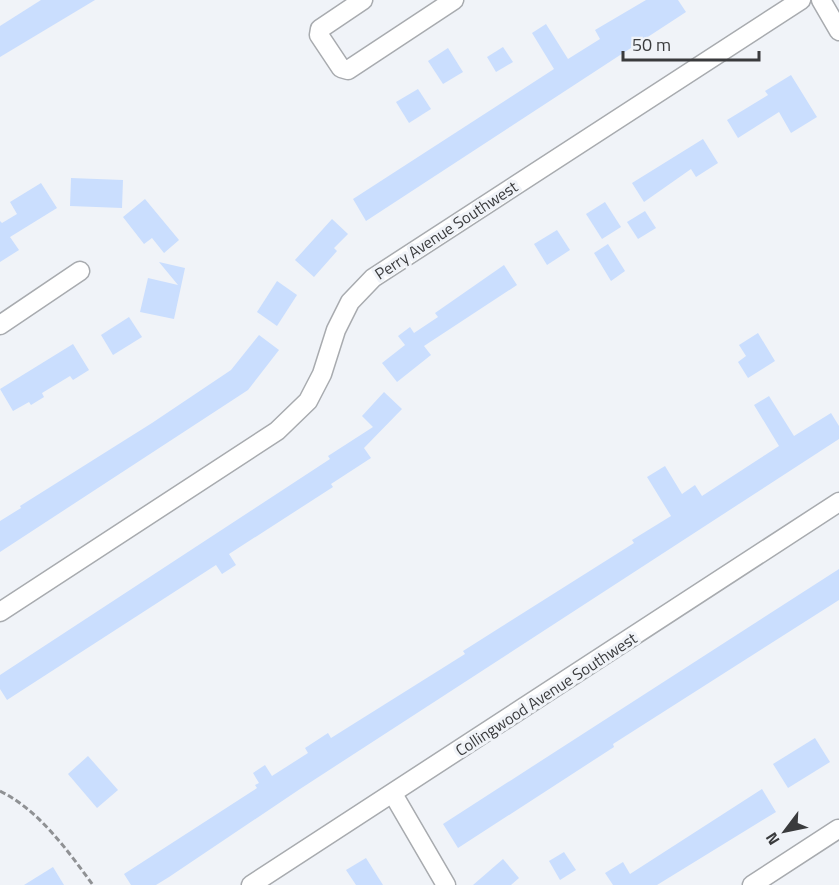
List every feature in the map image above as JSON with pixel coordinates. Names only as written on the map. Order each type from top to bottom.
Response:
[{"type":"street","points":[[363,0],[320,29],[319,35],[341,68],[348,70],[454,0]]},
{"type":"street","name":"Perry Avenue Southwest","points":[[0,612],[278,431],[308,401],[322,374],[336,330],[350,302],[373,278],[801,0]]},
{"type":"street","points":[[829,3],[839,31]]},
{"type":"street","points":[[0,325],[80,271]]},
{"type":"street","name":"Collingwood Avenue Southwest","points":[[251,885],[839,501]]},
{"type":"street","points":[[393,794],[446,885]]},
{"type":"street","points":[[752,885],[838,830]]},
{"type":"path","points":[[0,791],[15,799],[39,819],[93,885]]},
{"type":"building","points":[[41,0],[95,0],[0,57],[0,26]]},
{"type":"building","points":[[646,0],[678,0],[686,12],[366,221],[353,199],[554,69],[532,33],[546,24],[568,59],[600,39],[595,30]]},
{"type":"building","points":[[503,47],[513,62],[496,72],[487,57]]},
{"type":"building","points":[[448,48],[463,72],[443,84],[428,61]]},
{"type":"building","points":[[791,75],[817,117],[791,133],[779,112],[738,138],[727,120],[768,95],[765,91]]},
{"type":"building","points":[[418,89],[431,109],[409,123],[396,102]]},
{"type":"building","points":[[703,139],[718,163],[696,177],[691,169],[644,202],[632,183]]},
{"type":"building","points":[[71,178],[123,180],[122,208],[70,206]]},
{"type":"building","points":[[41,183],[57,208],[10,237],[19,250],[0,262],[0,221],[2,223],[17,214],[10,202]]},
{"type":"building","points":[[145,199],[179,240],[164,253],[152,238],[144,244],[123,217]]},
{"type":"building","points":[[605,202],[621,227],[602,239],[586,214]]},
{"type":"building","points":[[645,211],[656,228],[638,239],[627,222]]},
{"type":"building","points":[[332,219],[348,234],[334,248],[337,251],[314,277],[295,260]]},
{"type":"building","points":[[557,230],[570,250],[547,265],[534,244]]},
{"type":"building","points":[[608,244],[625,271],[611,281],[594,253]]},
{"type":"building","points":[[159,262],[185,268],[174,319],[140,312],[148,278],[178,285]]},
{"type":"building","points":[[504,265],[517,285],[424,346],[431,355],[397,382],[382,363],[405,345],[398,336],[410,327],[414,333],[438,317],[435,313]]},
{"type":"building","points":[[277,281],[297,295],[277,326],[257,312]]},
{"type":"building","points":[[129,317],[142,337],[113,355],[101,335]]},
{"type":"building","points":[[758,333],[775,361],[748,378],[738,362],[746,356],[739,345]]},
{"type":"building","points":[[259,335],[279,350],[248,390],[0,552],[0,521],[231,370]]},
{"type":"building","points":[[73,344],[89,370],[73,380],[70,376],[42,393],[44,397],[31,405],[29,402],[13,411],[0,389]]},
{"type":"building","points":[[384,392],[402,409],[364,448],[371,458],[331,484],[333,487],[229,554],[236,565],[222,574],[216,565],[7,700],[0,689],[0,675],[330,459],[328,456],[373,427],[362,416]]},
{"type":"building","points":[[769,396],[794,436],[831,413],[839,426],[839,439],[300,789],[169,877],[156,885],[131,885],[124,874],[257,788],[255,785],[259,783],[253,773],[265,765],[272,776],[308,753],[305,748],[328,733],[331,738],[465,654],[463,651],[634,543],[632,540],[671,516],[647,477],[665,466],[682,494],[695,485],[702,496],[779,446],[754,405]]},
{"type":"building","points":[[839,569],[839,600],[613,744],[614,747],[458,848],[443,824]]},
{"type":"building","points":[[815,738],[830,762],[788,788],[773,764]]},
{"type":"building","points":[[88,756],[118,790],[97,808],[68,774]]},
{"type":"building","points":[[762,789],[776,812],[657,885],[613,885],[605,873],[623,862],[630,874]]},
{"type":"building","points":[[564,852],[576,870],[560,880],[549,861]]},
{"type":"building","points":[[366,858],[383,885],[356,885],[346,870]]},
{"type":"building","points":[[503,859],[519,878],[511,885],[473,885]]},
{"type":"building","points":[[53,867],[64,885],[24,885]]}]
